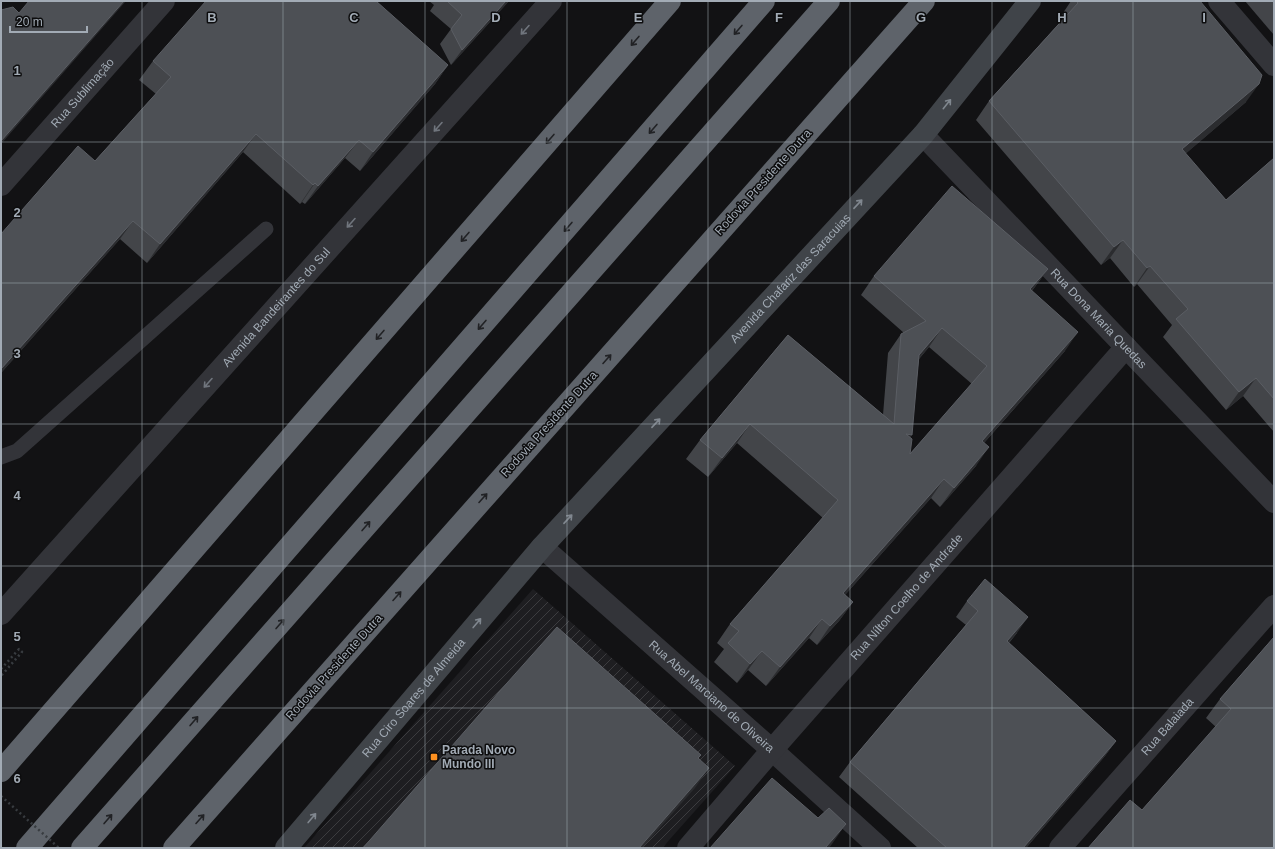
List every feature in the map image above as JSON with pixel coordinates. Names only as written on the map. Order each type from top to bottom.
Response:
[{"type":"highway","points":[[1,771],[670,1]]},
{"type":"highway","points":[[27,848],[764,1]]},
{"type":"highway","points":[[82,848],[829,1]]},
{"type":"highway","name":"Rodovia Presidente Dutra","points":[[174,848],[924,1]]},
{"type":"main road","name":"Avenida Chafariz das Saracuias","points":[[542,548],[923,135],[1030,1]]},
{"type":"main road","name":"Rua Ciro Soares de Almeida","points":[[286,848],[542,548]]},
{"type":"street","name":"Rua Sublimação","points":[[1,185],[164,1]]},
{"type":"street","name":"Avenida Bandeirantes do Sul","points":[[1,614],[551,1]]},
{"type":"street","points":[[1219,1],[1274,65]]},
{"type":"street","name":"Rua Dona Maria Quedas","points":[[923,135],[1274,502]]},
{"type":"street","name":"Rua Nílton Coelho de Andrade","points":[[688,848],[772,750],[1126,347]]},
{"type":"street","name":"Rua Abel Marciano de Oliveira","points":[[542,548],[772,750],[880,848]]},
{"type":"street","name":"Rua Balaiada","points":[[1060,848],[1274,606]]},
{"type":"lane","points":[[1,457],[17,451],[266,229]]},
{"type":"path","points":[[1,669],[19,649],[22,652],[1,676]]},
{"type":"path","points":[[1,796],[59,848]]},
{"type":"shaded area","points":[[533,589],[735,766],[662,848],[304,848]]},
{"type":"building","points":[[29,1],[124,1],[1,141],[1,10],[13,7],[19,13]]},
{"type":"building","points":[[206,1],[376,1],[448,65],[373,152],[359,140],[318,186],[315,183],[313,185],[256,134],[160,244],[133,221],[1,369],[1,234],[78,146],[95,161],[171,77],[153,61]]},
{"type":"building","points":[[447,1],[506,1],[462,50],[451,29],[462,15]]},
{"type":"building","points":[[1076,1],[1200,1],[1262,75],[1259,84],[1182,149],[1226,200],[1274,158],[1274,399],[1256,378],[1239,392],[1176,319],[1188,309],[1150,266],[1147,268],[1123,240],[1114,247],[989,101],[1078,3]]},
{"type":"building","points":[[952,186],[1048,269],[1030,289],[1078,332],[982,441],[989,447],[954,488],[944,479],[843,593],[853,602],[830,626],[822,619],[780,667],[762,651],[750,664],[728,643],[739,631],[730,624],[838,500],[750,424],[722,458],[700,440],[788,335],[894,424],[901,334],[926,321],[874,276]],"holes":[[[942,328],[987,366],[910,454],[912,439],[906,434],[912,435],[919,355]]]},
{"type":"building","points":[[985,579],[1028,617],[1007,641],[1116,741],[1023,848],[947,848],[850,762],[978,611],[967,601]]},
{"type":"building","points":[[557,627],[701,755],[698,758],[709,768],[639,848],[363,848],[499,692]]},
{"type":"building","points":[[1274,637],[1274,848],[1088,848],[1130,800],[1142,810],[1231,709],[1220,699]]},
{"type":"building","points":[[772,778],[818,818],[829,808],[846,824],[826,847],[828,848],[710,848]]},
{"type":"place","name":"Parada Novo Mundo III","points":[[434,757]]}]
